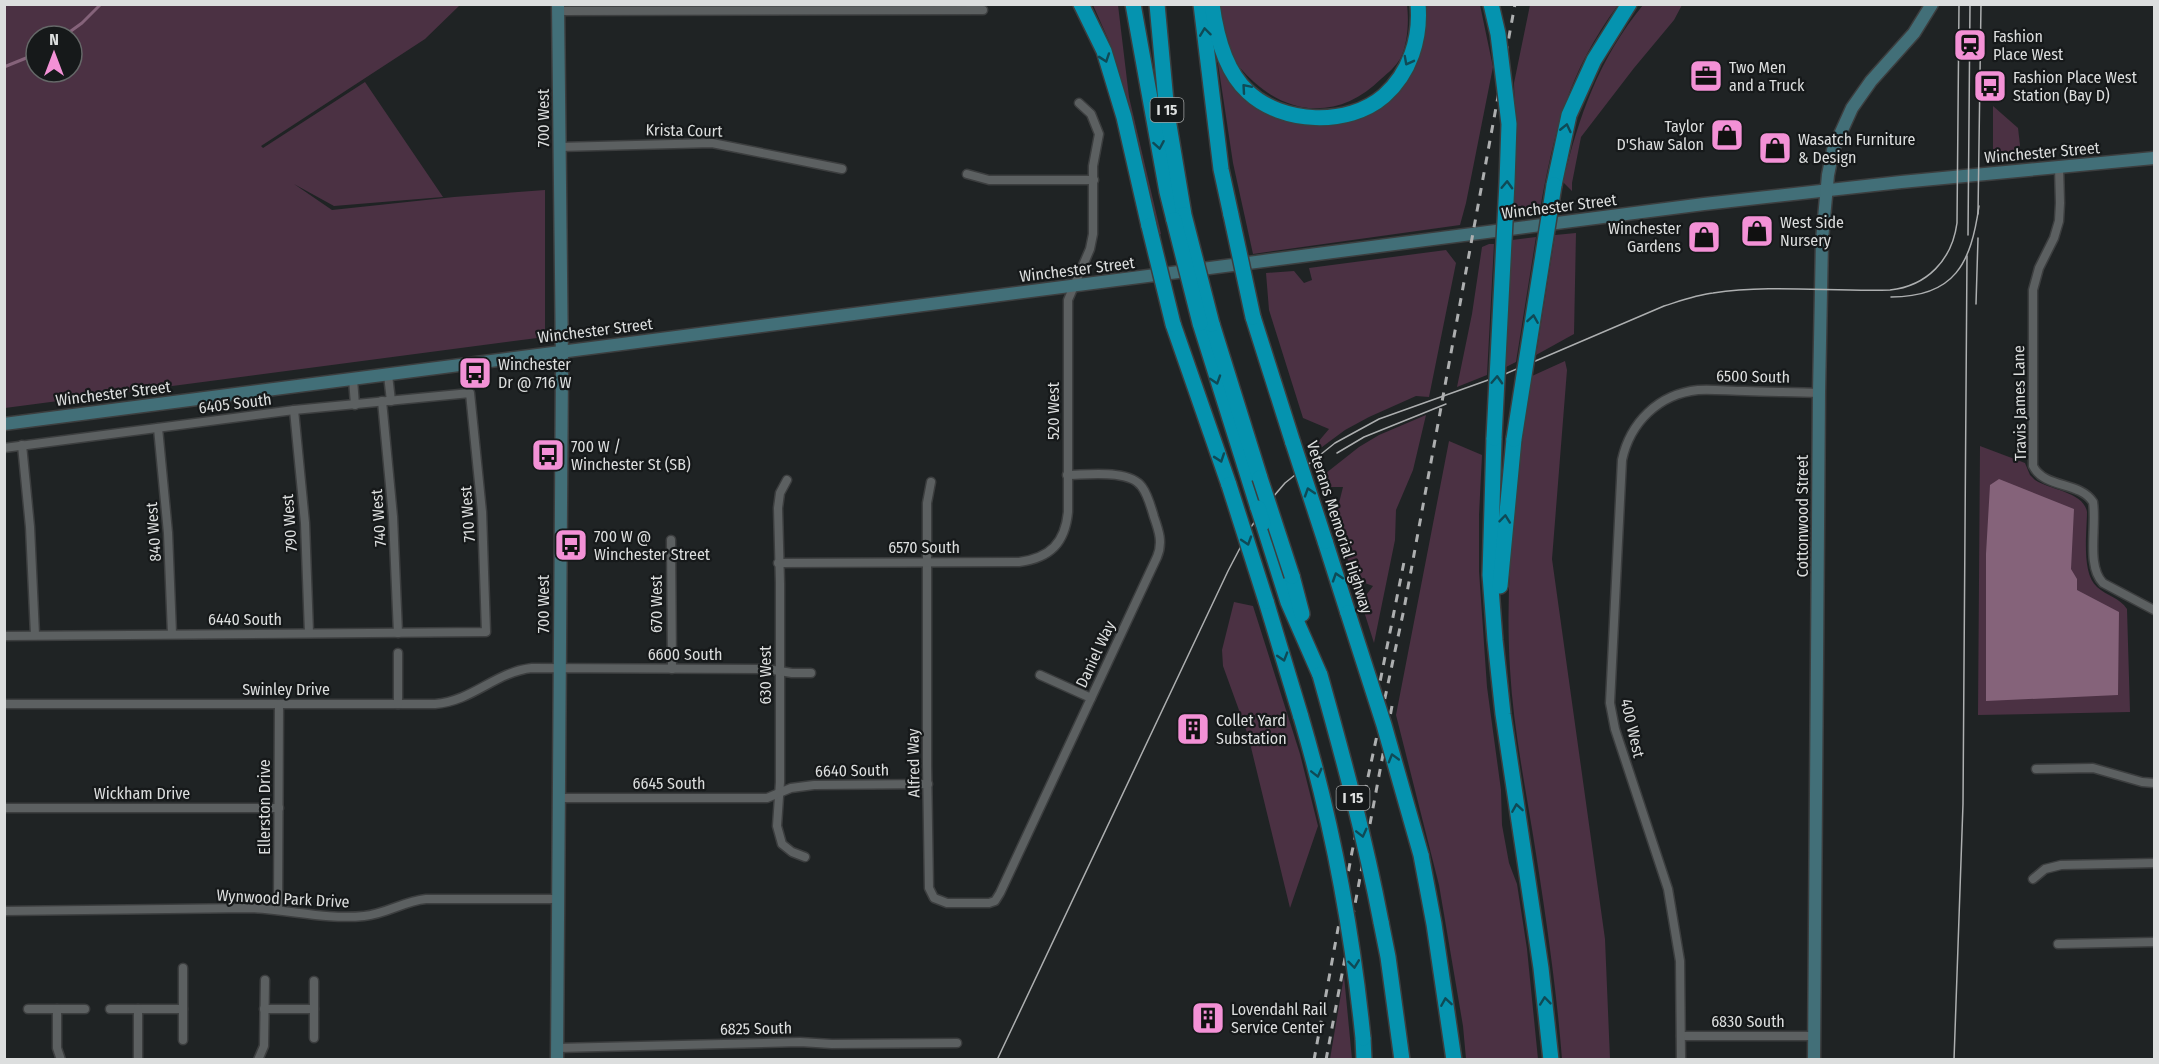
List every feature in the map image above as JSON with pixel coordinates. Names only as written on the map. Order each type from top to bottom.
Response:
[{"type":"highway","points":[[1081,4],[1104,51],[1121,106],[1173,324],[1229,485],[1317,769],[1341,878],[1353,953],[1364,1059]]},
{"type":"highway","points":[[1133,4],[1165,180],[1179,218]]},
{"type":"highway","name":"I 15","points":[[1157,4],[1179,218],[1206,324],[1292,576],[1341,749],[1373,880],[1388,957],[1402,1059]]},
{"type":"highway","name":"Veterans Memorial Highway","points":[[1201,4],[1221,169],[1253,317],[1384,725],[1421,855],[1434,924],[1454,1059]]},
{"type":"highway","points":[[1212,4],[1226,61],[1246,91],[1269,108],[1298,116],[1323,118],[1354,113],[1383,96],[1411,58],[1419,32],[1418,4]]},
{"type":"highway","points":[[1491,4],[1498,34],[1509,124],[1490,575],[1503,714],[1541,968],[1551,1059]]},
{"type":"highway","points":[[1495,640],[1514,439],[1554,185],[1569,115],[1594,60],[1629,4]]},
{"type":"highway","points":[[1206,324],[1258,508],[1288,602],[1320,675]]},
{"type":"main road","name":"Cottonwood Street","points":[[1814,1059],[1819,393],[1822,240],[1827,190],[1833,150],[1852,108],[1870,81],[1914,33],[1932,4]]},
{"type":"main road","name":"700 West","points":[[557,1054],[561,351],[558,8]]},
{"type":"main road","name":"Winchester Street","points":[[4,424],[1704,204],[2154,158]]},
{"type":"street","points":[[558,8],[807,7],[983,10]]},
{"type":"street","name":"520 West","points":[[1061,538],[1066,525],[1068,475],[1068,300],[1076,285],[1093,234],[1093,166],[1099,134],[1091,114],[1079,103]]},
{"type":"street","name":"Krista Court","points":[[559,147],[712,143],[843,170]]},
{"type":"street","name":"Travis James Lane","points":[[2059,167],[2059,221],[2054,238],[2038,268],[2033,290],[2033,466],[2043,478],[2082,492],[2092,502],[2094,564],[2098,578],[2103,584],[2154,610]]},
{"type":"street","points":[[967,174],[989,180],[1094,180]]},
{"type":"street","name":"740 West","points":[[388,375],[387,401],[398,633]]},
{"type":"street","points":[[353,379],[355,405]]},
{"type":"street","name":"6500 South","points":[[1687,392],[1705,390],[1819,393]]},
{"type":"street","name":"400 West","points":[[1681,1059],[1680,961],[1668,889],[1614,729],[1610,692],[1622,460],[1626,445],[1636,426],[1648,412],[1665,400],[1687,392]]},
{"type":"street","name":"6405 South","points":[[4,448],[294,410],[470,393]]},
{"type":"street","name":"710 West","points":[[470,393],[482,512],[486,632]]},
{"type":"street","name":"790 West","points":[[294,410],[305,523],[309,633]]},
{"type":"street","name":"840 West","points":[[158,428],[168,533],[172,634]]},
{"type":"street","points":[[22,446],[30,527],[35,635]]},
{"type":"street","name":"Daniel Way","points":[[995,901],[1157,557],[1160,541],[1146,494],[1137,481],[1124,475],[1068,475]]},
{"type":"street","name":"630 West","points":[[787,480],[780,493],[778,508],[780,671],[777,826],[779,838],[786,849],[805,857]]},
{"type":"street","name":"Alfred Way","points":[[931,482],[927,503],[929,884],[932,896],[946,903],[995,901]]},
{"type":"street","name":"6570 South","points":[[778,563],[1034,560],[1052,549],[1061,538]]},
{"type":"street","name":"670 West","points":[[671,540],[672,669]]},
{"type":"street","name":"6440 South","points":[[4,636],[486,632]]},
{"type":"street","points":[[398,653],[398,704]]},
{"type":"street","name":"Swinley Drive","points":[[4,704],[450,702],[467,697],[496,678],[511,672],[532,668],[560,668]]},
{"type":"street","name":"6600 South","points":[[560,668],[766,669],[811,673]]},
{"type":"street","points":[[1040,675],[1091,698]]},
{"type":"street","name":"Ellerston Drive","points":[[278,910],[279,704]]},
{"type":"street","points":[[2036,769],[2093,768],[2142,782],[2154,783]]},
{"type":"street","name":"6640 South","points":[[779,793],[791,788],[820,785],[928,784]]},
{"type":"street","name":"6645 South","points":[[559,798],[766,798],[779,793]]},
{"type":"street","name":"Wickham Drive","points":[[4,808],[279,808]]},
{"type":"street","points":[[2033,879],[2045,869],[2061,865],[2154,863]]},
{"type":"street","name":"Wynwood Park Drive","points":[[4,911],[237,908],[278,910],[315,916],[364,916],[426,899],[558,899]]},
{"type":"street","points":[[2058,944],[2154,942]]},
{"type":"street","points":[[183,968],[183,1040]]},
{"type":"street","points":[[258,1059],[264,1046],[265,980]]},
{"type":"street","points":[[314,981],[314,1038]]},
{"type":"street","points":[[28,1009],[85,1009]]},
{"type":"street","points":[[57,1009],[57,1048],[61,1059]]},
{"type":"street","points":[[110,1009],[183,1009]]},
{"type":"street","points":[[138,1009],[138,1059]]},
{"type":"street","points":[[264,1009],[314,1009]]},
{"type":"street","name":"6830 South","points":[[1681,1036],[1814,1036]]},
{"type":"street","name":"6825 South","points":[[557,1054],[800,1042],[957,1043]]},
{"type":"shaded area","points":[[4,5],[460,5],[425,39],[261,146],[263,148],[365,82],[443,197],[334,206],[294,184],[332,210],[545,190],[545,337],[5,408]]},
{"type":"shaded area","points":[[1093,5],[1118,5],[1129,97],[1161,234],[1158,235],[1119,72],[1109,41]]},
{"type":"shaded area","points":[[1220,5],[1407,5],[1406,40],[1400,59],[1366,92],[1351,101],[1335,106],[1302,107],[1269,94],[1240,67],[1227,45]]},
{"type":"shaded area","points":[[1426,5],[1480,5],[1493,67],[1460,225],[1253,254],[1233,163],[1217,57],[1260,108],[1351,118],[1417,58],[1425,33]]},
{"type":"shaded area","points":[[1530,5],[1618,5],[1586,55],[1565,105],[1550,157],[1539,215],[1513,218],[1516,153],[1514,83]]},
{"type":"shaded area","points":[[1643,5],[1682,5],[1674,20],[1581,137],[1572,191],[1563,182],[1576,134],[1592,89],[1614,46]]},
{"type":"shaded area","points":[[1993,106],[2018,128],[2020,145],[2017,155],[2010,159],[1993,159]]},
{"type":"shaded area","points":[[1576,233],[1574,334],[1536,355],[1555,235]]},
{"type":"shaded area","points":[[1536,237],[1516,362],[1506,367],[1512,240]]},
{"type":"shaded area","points":[[1494,244],[1487,375],[1457,387],[1472,314],[1482,247]]},
{"type":"shaded area","points":[[1446,250],[1456,263],[1429,397],[1416,396],[1369,417],[1345,430],[1314,453],[1313,448],[1329,429],[1303,418],[1269,310],[1266,273],[1294,271],[1304,283],[1312,280],[1309,268]]},
{"type":"shaded area","points":[[1565,361],[1567,370],[1552,559],[1605,939],[1610,1059],[1562,1059],[1550,947],[1511,690],[1510,558],[1521,449],[1532,376]]},
{"type":"shaded area","points":[[1426,415],[1413,470],[1396,510],[1395,540],[1374,643],[1361,602],[1373,586],[1354,579],[1335,519],[1343,487],[1325,487],[1321,477],[1359,447],[1379,435]]},
{"type":"shaded area","points":[[1449,441],[1482,455],[1479,571],[1487,687],[1501,790],[1502,825],[1509,863],[1517,884],[1527,949],[1538,1059],[1466,1059],[1463,1026],[1439,885],[1396,715]]},
{"type":"shaded area","points":[[1980,446],[2025,463],[2035,480],[2066,492],[2085,505],[2087,562],[2092,581],[2127,609],[2130,712],[1978,715]]},
{"type":"shaded area","points":[[1999,479],[2074,509],[2071,569],[2077,579],[2077,590],[2119,612],[2118,695],[1986,701],[1986,554],[1990,485]]},
{"type":"shaded area","points":[[1234,602],[1253,606],[1300,754],[1318,826],[1290,908],[1248,735],[1223,666],[1222,650]]},
{"type":"shaded area","points":[[1344,976],[1352,1059],[1330,1059]]},
{"type":"waterway","points":[[81,24],[101,4]]},
{"type":"waterway","points":[[4,67],[24,59]]},
{"type":"tram line","points":[[997,1060],[1228,571],[1251,527],[1285,483],[1335,443],[1379,419],[1505,374],[1664,306],[1700,295],[1735,290],[1890,290],[1915,283],[1926,277],[1936,269],[1950,249],[1957,223],[1959,4]]},
{"type":"tram line","points":[[1968,235],[1970,4]]},
{"type":"tram line","points":[[1978,214],[1981,4]]},
{"type":"tram line","points":[[1891,297],[1931,291],[1956,273],[1965,260],[1971,244],[1979,206]]},
{"type":"tram line","points":[[1976,304],[1978,238]]},
{"type":"tram line","points":[[1954,1060],[1963,804],[1967,256]]},
{"type":"tram line","points":[[1337,453],[1364,437],[1446,404]]},
{"type":"railway","points":[[1314,1060],[1352,852],[1404,609],[1515,4]]},
{"type":"railway","points":[[1374,712],[1404,562]]},
{"type":"railway","points":[[1326,1060],[1392,706]]},
{"type":"place","name":"Fashion Place West","points":[[1970,45]]},
{"type":"place","name":"Two Men and a Truck","points":[[1706,76]]},
{"type":"place","name":"Fashion Place West Station (Bay D)","points":[[1990,86]]},
{"type":"place","name":"Taylor D'Shaw Salon","points":[[1727,135]]},
{"type":"place","name":"Wasatch Furniture & Design","points":[[1775,148]]},
{"type":"place","name":"West Side Nursery","points":[[1757,231]]},
{"type":"place","name":"Winchester Gardens","points":[[1704,237]]},
{"type":"place","name":"Winchester Dr @ 716 W","points":[[475,373]]},
{"type":"place","name":"700 W / Winchester St (SB)","points":[[548,455]]},
{"type":"place","name":"700 W @ Winchester Street","points":[[571,545]]},
{"type":"place","name":"Collet Yard Substation","points":[[1193,729]]},
{"type":"place","name":"Lovendahl Rail Service Center","points":[[1208,1018]]}]
